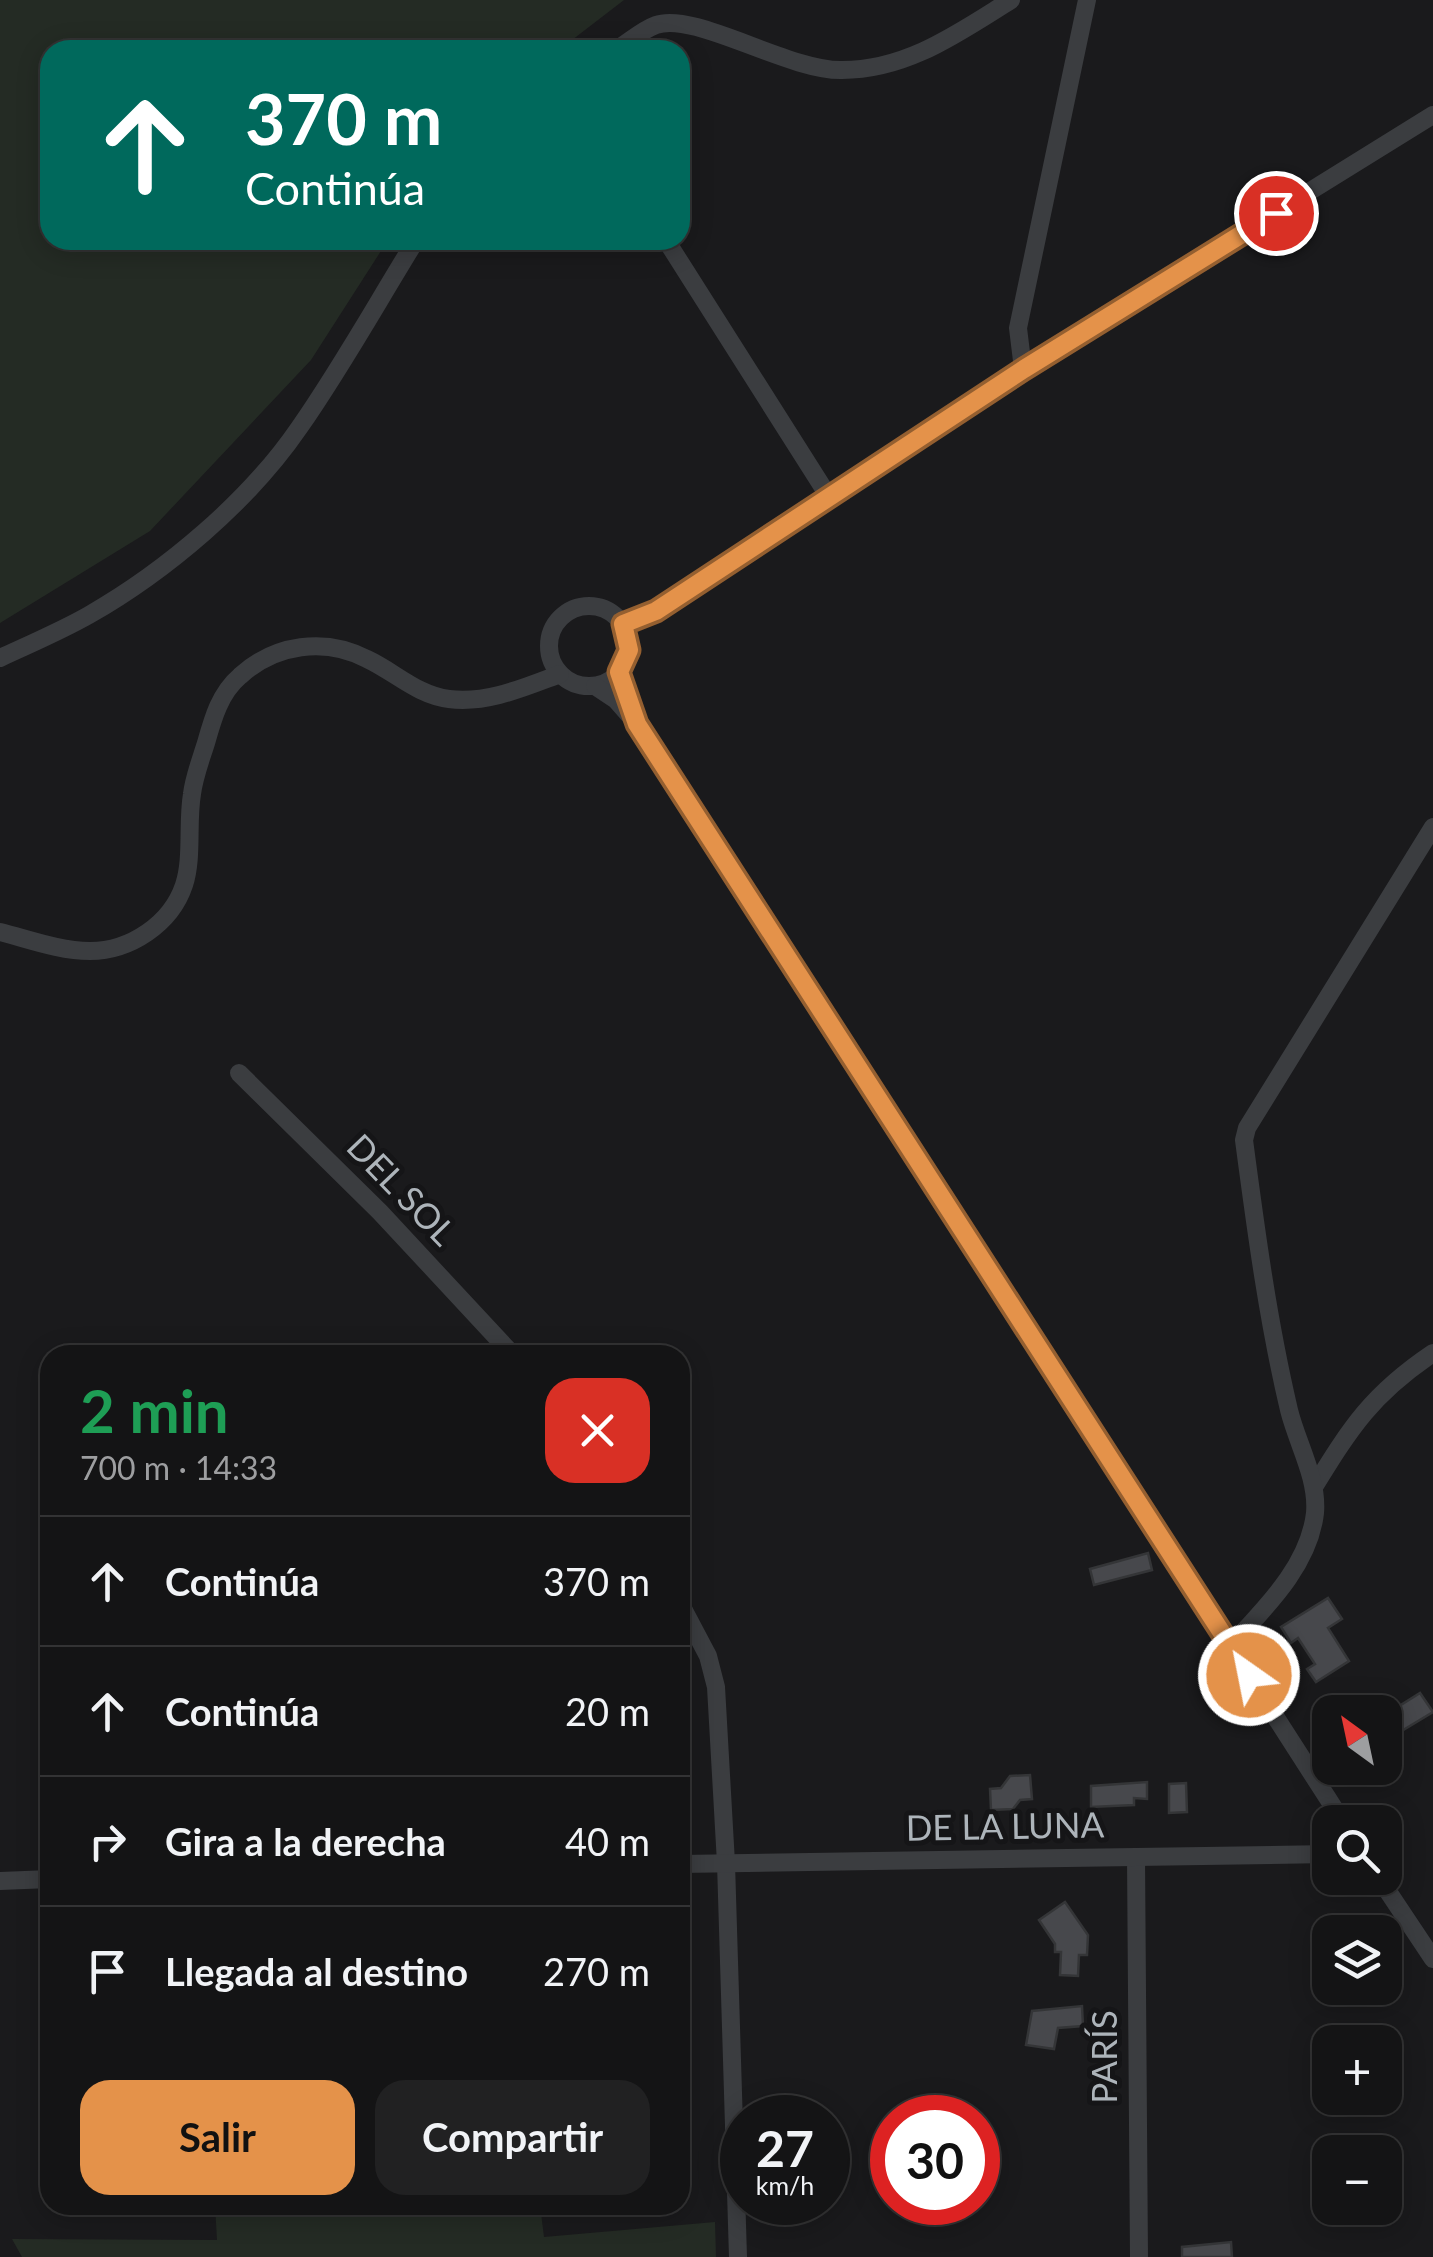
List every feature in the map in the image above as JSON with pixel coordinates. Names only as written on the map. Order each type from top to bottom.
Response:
[{"type":"street","points":[[632,40],[655,25],[672,22],[694,26],[811,68],[842,70],[897,64],[952,37],[1011,0]]},
{"type":"street","points":[[1024,369],[1018,328],[1087,0]]},
{"type":"street","points":[[623,624],[656,611],[1024,369],[1433,116]]},
{"type":"street","points":[[0,658],[88,616],[145,579],[190,544],[248,488],[298,431],[410,250]]},
{"type":"street","points":[[672,250],[828,497]]},
{"type":"street","points":[[589,605],[603,607],[623,624],[629,650],[619,672],[595,686],[582,686],[560,674],[548,650],[554,624],[564,614],[589,605]]},
{"type":"street","points":[[0,932],[90,951],[122,946],[154,928],[174,908],[185,883],[192,792],[216,708],[237,678],[266,656],[293,647],[333,646],[367,658],[424,692],[449,699],[508,692],[560,674]]},
{"type":"street","points":[[619,672],[637,724]]},
{"type":"street","points":[[595,686],[616,700],[637,724],[1332,1805]]},
{"type":"street","points":[[1230,1645],[1291,1574],[1306,1548],[1314,1513],[1314,1487],[1290,1412],[1265,1294],[1244,1140],[1257,1108],[1433,827]]},
{"type":"street","name":"DEL SOL","points":[[239,1073],[380,1212],[504,1345]]},
{"type":"street","points":[[1314,1487],[1348,1431],[1373,1400],[1433,1353]]},
{"type":"street","points":[[690,1622],[708,1656],[716,1687],[726,1864],[738,2257]]},
{"type":"street","name":"DE LA LUNA","points":[[690,1864],[1312,1854]]},
{"type":"street","name":"PARÍS","points":[[1136,1857],[1138,2257]]},
{"type":"street","points":[[0,1880],[40,1879]]},
{"type":"street","points":[[1390,1895],[1433,1959]]},
{"type":"shaded area","points":[[0,0],[624,0],[572,40],[40,40],[40,250],[382,250],[311,360],[150,531],[0,623]]},
{"type":"shaded area","points":[[216,2215],[541,2215],[544,2237],[715,2222],[716,2257],[22,2257],[12,2239],[217,2240]]},
{"type":"building","points":[[1148,1553],[1152,1570],[1094,1585],[1090,1569]]},
{"type":"building","points":[[1328,1598],[1342,1619],[1328,1628],[1349,1661],[1316,1682],[1307,1669],[1315,1664],[1298,1638],[1291,1643],[1281,1627]]},
{"type":"building","points":[[1420,1693],[1433,1712],[1402,1731],[1402,1704]]},
{"type":"building","points":[[1030,1775],[1032,1799],[1020,1800],[1013,1809],[991,1810],[990,1789],[1001,1788],[1010,1776]]},
{"type":"building","points":[[1147,1782],[1147,1799],[1134,1798],[1134,1805],[1091,1807],[1091,1786]]},
{"type":"building","points":[[1186,1783],[1187,1812],[1169,1813],[1169,1784]]},
{"type":"building","points":[[1065,1902],[1088,1935],[1087,1955],[1079,1955],[1078,1976],[1060,1975],[1061,1952],[1055,1952],[1055,1944],[1039,1920]]},
{"type":"building","points":[[1082,2006],[1083,2026],[1058,2028],[1054,2049],[1026,2045],[1032,2011]]},
{"type":"building","points":[[1231,2242],[1232,2257],[1182,2257],[1182,2247]]},
{"type":"route","points":[[1249,1675],[637,724],[619,672],[629,650],[623,624],[656,611],[1024,369],[1276,213]]}]
